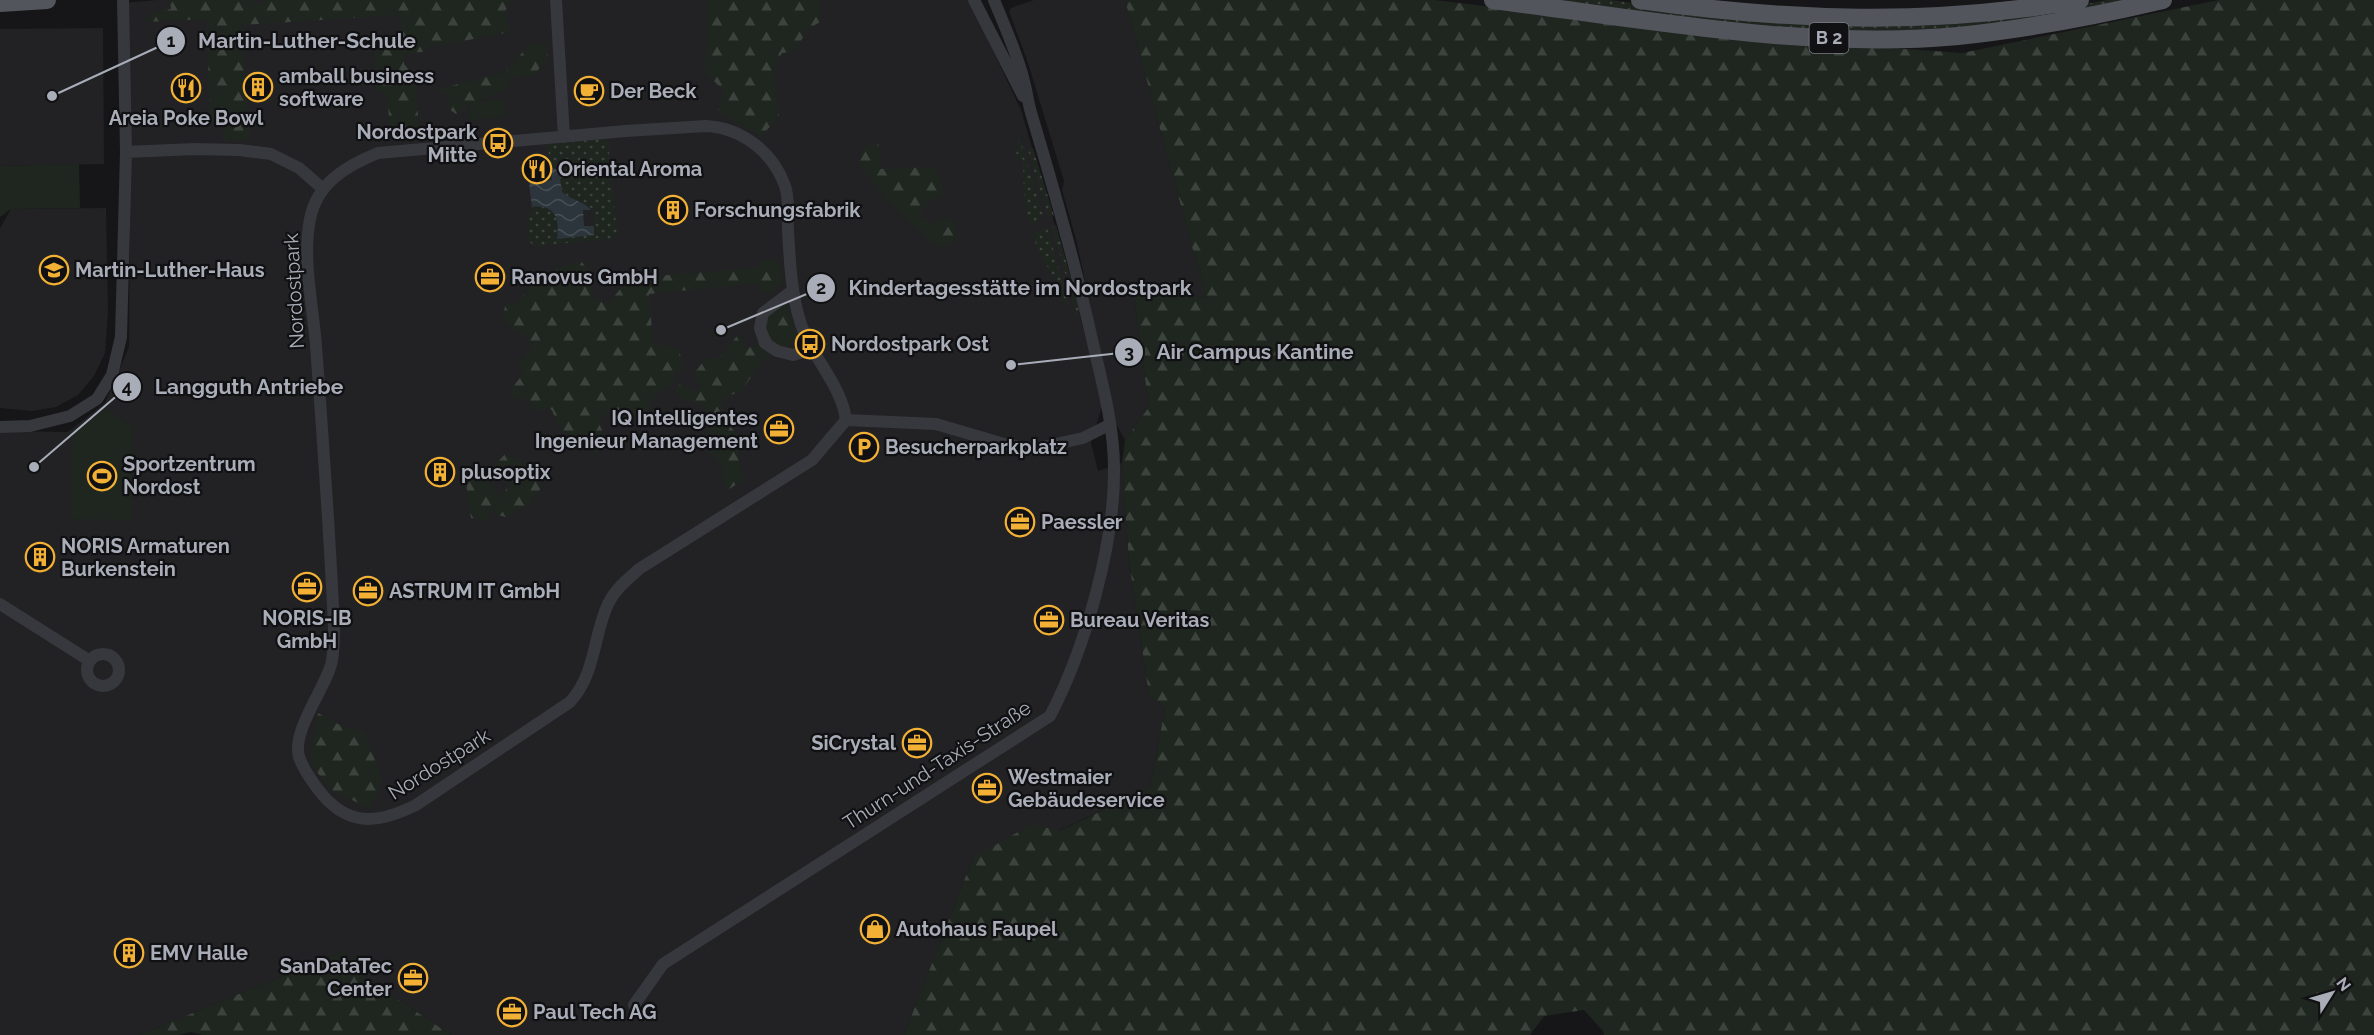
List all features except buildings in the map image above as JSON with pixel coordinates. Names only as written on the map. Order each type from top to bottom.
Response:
[{"type":"main road","points":[[0,3],[47,0]]},
{"type":"main road","name":"B 2","points":[[1493,0],[1750,33],[1857,38],[1956,36],[2037,26],[2163,0]]},
{"type":"main road","name":"B 2","points":[[1640,0],[1748,13],[1836,19],[1937,17],[2038,7],[2080,0]]},
{"type":"street","points":[[0,427],[30,426],[70,416],[97,399],[112,375],[121,337],[126,152],[123,0]]},
{"type":"street","points":[[556,0],[564,137]]},
{"type":"street","name":"Thurn-und-Taxis-Straße","points":[[974,0],[1030,110]]},
{"type":"street","name":"Thurn-und-Taxis-Straße","points":[[634,1005],[663,964],[1050,716],[1074,662],[1105,558],[1114,470],[1113,435],[1072,253],[1030,110],[1024,80],[994,0]]},
{"type":"street","points":[[126,152],[195,149],[239,150],[271,154],[299,168],[322,188],[354,162],[378,153],[626,131],[717,127],[736,132],[757,145],[775,165],[786,187],[792,291],[801,324],[844,405],[846,420],[936,424],[1004,444],[1034,449],[1083,438],[1109,425]]},
{"type":"street","name":"Nordostpark","points":[[322,188],[310,220],[309,274],[324,449],[334,631],[331,666],[298,739],[298,755],[305,772],[321,793],[339,811],[351,817],[375,820],[394,816],[416,805],[570,702],[584,683],[606,610],[618,589],[639,569],[812,460],[846,420]]},
{"type":"street","points":[[792,291],[763,313],[760,328],[765,343],[777,351],[793,355],[813,349]]},
{"type":"street","points":[[0,604],[90,661]]},
{"type":"shaded area","points":[[157,0],[969,0],[1021,110],[1072,283],[1102,406],[1091,443],[1098,471],[1122,463],[1129,562],[1149,695],[1165,708],[1150,788],[1058,831],[973,858],[904,1035],[451,1035],[359,973],[344,951],[139,1035],[0,1035],[0,431],[68,432],[105,403],[129,347],[130,160],[124,3]]},
{"type":"shaded area","points":[[1034,0],[1125,0],[1206,298],[1133,291],[1149,407],[1125,440],[1116,424],[1076,239],[1062,190],[1064,181],[1028,63],[1009,11],[1011,8]]},
{"type":"shaded area","points":[[103,28],[104,164],[0,166],[0,29]]},
{"type":"shaded area","name":"Martin-Luther-Haus","points":[[106,208],[108,312],[105,353],[94,376],[78,395],[56,407],[32,411],[0,408],[0,228],[11,209]]},
{"type":"green space","points":[[168,0],[254,0],[254,3],[260,3],[264,0],[517,0],[508,5],[505,12],[510,32],[431,47],[422,52],[404,53],[404,64],[414,75],[420,135],[391,138],[387,96],[376,88],[374,39],[402,38],[401,15],[241,25],[250,140],[224,141],[223,124],[211,124],[206,19],[144,22],[154,11],[171,9]]},
{"type":"green space","points":[[707,0],[819,0],[820,22],[808,29],[794,52],[782,53],[773,71],[779,116],[761,137],[718,109],[724,91],[706,73]]},
{"type":"green space","points":[[1125,0],[1434,0],[1749,38],[1962,53],[2219,0],[2374,0],[2374,1035],[1604,1035],[1584,1010],[1544,1016],[1530,1035],[904,1035],[973,858],[1032,824],[1059,831],[1150,788],[1165,708],[1149,695],[1129,562],[1122,463],[1125,440],[1149,407],[1133,291],[1206,298]]},
{"type":"green space","points":[[1541,0],[1611,0],[1729,17],[2044,12],[2107,0],[2139,0],[2035,19],[1944,29],[1860,31],[1765,27]]},
{"type":"green space","points":[[534,43],[546,44],[548,57],[535,74],[513,78],[503,91],[466,105],[456,114],[449,109],[450,99],[439,89],[505,72]]},
{"type":"green space","points":[[504,99],[506,117],[470,120],[469,102]]},
{"type":"green space","points":[[1019,135],[1044,218],[1029,223],[1024,199],[1023,159],[1017,159],[1016,156]]},
{"type":"green space","points":[[604,138],[608,143],[617,234],[612,239],[534,246],[529,241],[527,217],[532,207],[551,210],[558,224],[557,238],[594,235],[594,209],[571,200],[562,192],[559,171],[551,167],[547,144]]},
{"type":"green space","points":[[873,143],[879,145],[880,169],[934,167],[941,181],[943,195],[921,209],[923,218],[934,225],[944,217],[953,221],[957,234],[948,247],[934,244],[889,202],[859,163],[863,148]]},
{"type":"green space","points":[[1033,148],[1054,216],[1048,217],[1028,150]]},
{"type":"green space","points":[[79,164],[80,208],[11,209],[0,217],[0,166]]},
{"type":"green space","points":[[1056,225],[1080,311],[1077,315],[1052,227]]},
{"type":"green space","points":[[1047,228],[1070,308],[1055,292],[1060,286],[1045,263],[1031,234]]},
{"type":"green space","points":[[768,259],[774,259],[781,270],[782,283],[768,294],[760,292],[756,283],[649,294],[653,344],[677,348],[683,360],[682,368],[675,372],[675,381],[655,396],[647,409],[633,417],[624,410],[611,409],[598,422],[604,434],[605,447],[595,453],[585,448],[558,426],[552,410],[546,408],[535,411],[525,398],[517,399],[509,392],[523,374],[520,361],[531,349],[529,337],[505,321],[504,310],[507,302],[516,304],[536,280],[551,282],[554,269],[581,261],[592,275],[593,297],[607,305],[632,278],[754,268]]},
{"type":"green space","points":[[785,298],[798,339],[763,360],[741,391],[724,398],[719,415],[739,436],[739,459],[744,480],[729,489],[722,481],[722,464],[702,444],[710,424],[705,406],[694,401],[686,403],[676,393],[678,384],[697,393],[701,385],[694,374],[705,359],[719,358],[737,336],[742,338],[745,349],[759,344],[770,310]]},
{"type":"green space","name":"Sportzentrum Nordost","points":[[107,409],[133,428],[132,520],[71,519],[72,433]]},
{"type":"green space","points":[[506,453],[529,466],[542,487],[531,502],[506,517],[498,515],[493,509],[487,520],[471,518],[463,462],[486,477],[501,499],[518,468],[512,463],[498,472],[493,467]]},
{"type":"green space","points":[[318,713],[345,728],[364,731],[382,779],[371,809],[331,790],[310,763]]},
{"type":"green space","points":[[344,951],[359,973],[451,1035],[203,1035],[191,1032],[179,1035],[139,1035]]},
{"type":"water","points":[[551,167],[559,171],[562,192],[591,210],[583,210],[584,226],[594,226],[594,235],[557,239],[558,225],[554,214],[546,208],[532,207],[529,183],[552,180]]},
{"type":"place","name":"amball business software","points":[[258,87]]},
{"type":"place","name":"Areia Poke Bowl","points":[[186,88]]},
{"type":"place","name":"Der Beck","points":[[589,91]]},
{"type":"place","name":"Martin-Luther-Schule","points":[[52,96]]},
{"type":"place","name":"Nordostpark Mitte","points":[[498,143]]},
{"type":"place","name":"Oriental Aroma","points":[[537,169]]},
{"type":"place","name":"Forschungsfabrik","points":[[673,210]]},
{"type":"place","name":"Martin-Luther-Haus","points":[[54,270]]},
{"type":"place","name":"Ranovus GmbH","points":[[490,277]]},
{"type":"place","name":"Kindertagesstätte im Nordostpark","points":[[721,330]]},
{"type":"place","name":"Nordostpark Ost","points":[[810,344]]},
{"type":"place","name":"Air Campus Kantine","points":[[1011,365]]},
{"type":"place","name":"IQ Intelligentes Ingenieur Management","points":[[779,429]]},
{"type":"place","name":"Besucherparkplatz","points":[[864,447]]},
{"type":"place","name":"Langguth Antriebe","points":[[34,467]]},
{"type":"place","name":"plusoptix","points":[[440,472]]},
{"type":"place","name":"Sportzentrum Nordost","points":[[102,476]]},
{"type":"place","name":"Paessler","points":[[1020,522]]},
{"type":"place","name":"NORIS Armaturen Burkenstein","points":[[40,557]]},
{"type":"place","name":"NORIS-IB GmbH","points":[[307,587]]},
{"type":"place","name":"ASTRUM IT GmbH","points":[[368,591]]},
{"type":"place","name":"Bureau Veritas","points":[[1049,620]]},
{"type":"place","name":"SiCrystal","points":[[917,743]]},
{"type":"place","name":"Westmaier Gebäudeservice","points":[[987,788]]},
{"type":"place","name":"Autohaus Faupel","points":[[875,929]]},
{"type":"place","name":"EMV Halle","points":[[129,953]]},
{"type":"place","name":"SanDataTec Center","points":[[413,978]]},
{"type":"place","name":"Paul Tech AG","points":[[512,1012]]}]
